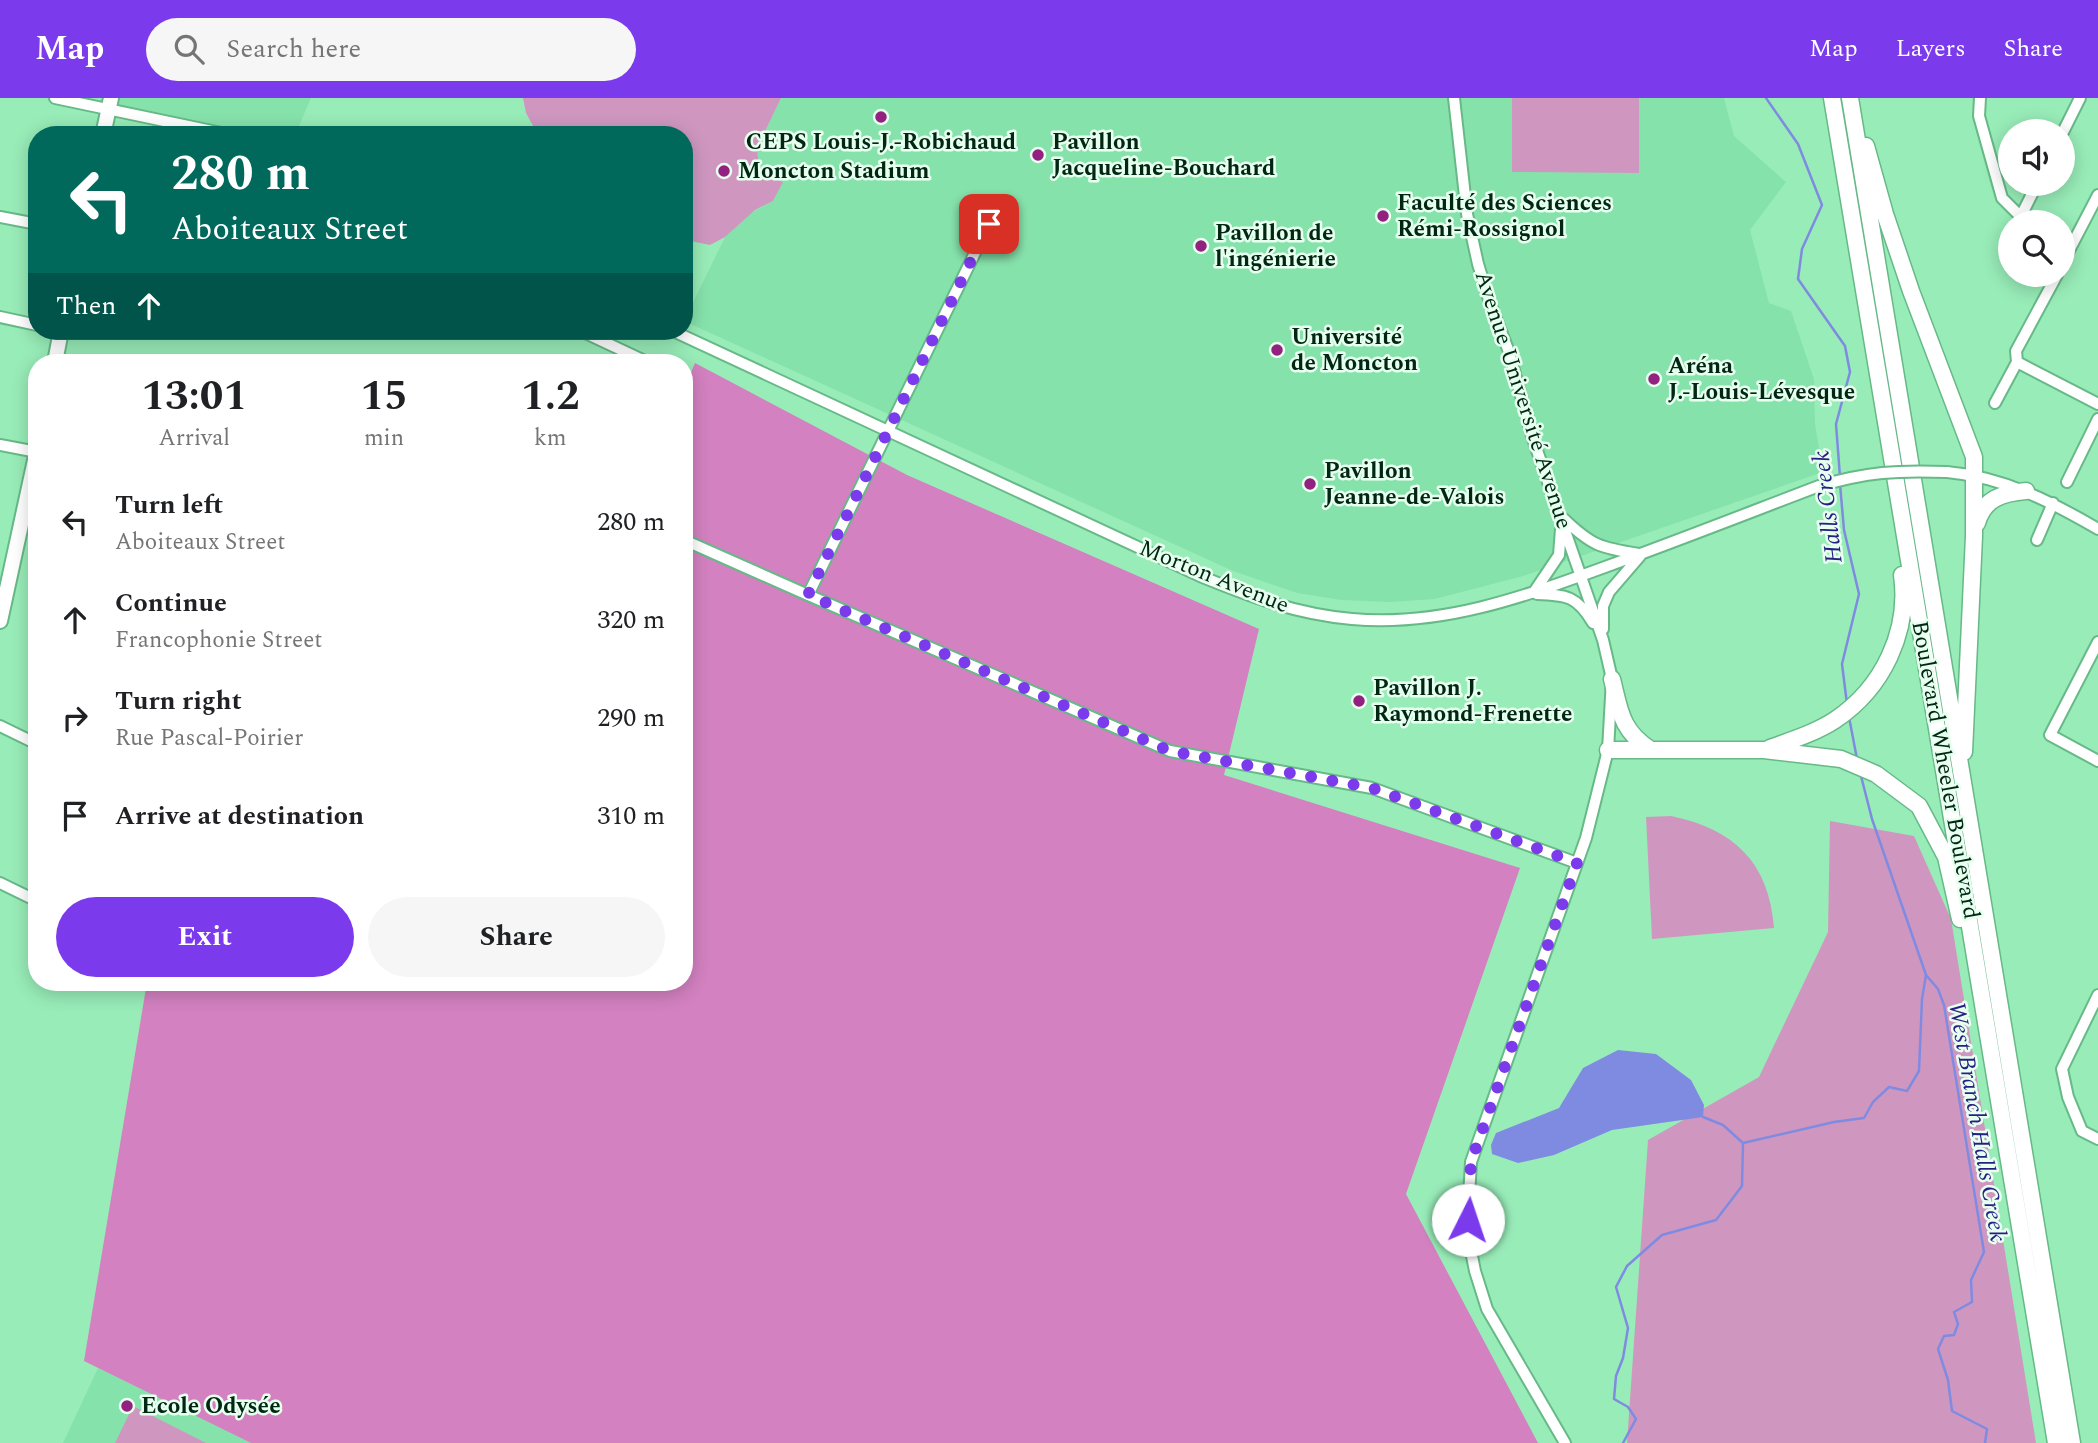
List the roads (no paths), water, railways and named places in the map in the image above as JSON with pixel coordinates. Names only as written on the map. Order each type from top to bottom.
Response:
[{"type":"highway","name":"Boulevard Wheeler Boulevard","points":[[1832,98],[2056,1443]]},
{"type":"highway","name":"Boulevard Wheeler Boulevard","points":[[1850,99],[2072,1443]]},
{"type":"highway","points":[[1850,99],[1911,291],[1974,457],[1974,536],[1964,752],[2002,988],[2002,1025]]},
{"type":"highway","points":[[1765,750],[1801,737],[1835,720],[1864,697],[1883,670],[1897,638],[1905,596],[1880,427],[1878,367]]},
{"type":"highway","points":[[1974,536],[1980,512],[1999,495],[2026,491]]},
{"type":"highway","points":[[1612,679],[1624,724],[1635,739],[1651,750]]},
{"type":"highway","points":[[1608,750],[1765,750],[1841,759],[1876,774],[1919,806],[1946,857],[1993,1058]]},
{"type":"main road","points":[[105,126],[110,103]]},
{"type":"main road","points":[[0,621],[28,493]]},
{"type":"street","points":[[55,98],[110,103],[197,126]]},
{"type":"street","name":"Avenue Université Avenue","points":[[1454,98],[1467,214],[1478,264],[1603,640]]},
{"type":"street","points":[[1980,98],[1979,116],[2002,198],[2013,210]]},
{"type":"street","points":[[2070,119],[2080,98]]},
{"type":"street","points":[[2075,234],[2098,195]]},
{"type":"street","points":[[0,216],[28,222]]},
{"type":"street","points":[[808,595],[989,224]]},
{"type":"street","points":[[1994,402],[2017,362],[2016,351],[2051,287]]},
{"type":"street","points":[[0,317],[28,323]]},
{"type":"street","points":[[600,340],[631,354]]},
{"type":"street","name":"Morton Avenue","points":[[693,340],[1200,576],[1267,603],[1314,614],[1354,619],[1434,618],[1532,594],[1819,486],[1859,474],[1903,470],[1973,474],[2026,491],[2098,529]]},
{"type":"street","points":[[2017,362],[2098,404]]},
{"type":"street","points":[[2067,482],[2098,419]]},
{"type":"street","points":[[0,445],[28,450]]},
{"type":"street","points":[[2037,540],[2053,503]]},
{"type":"street","points":[[1560,515],[1582,537],[1597,546],[1642,554]]},
{"type":"street","points":[[1532,594],[1559,555],[1560,515]]},
{"type":"street","points":[[693,544],[1170,751],[1372,788],[1577,863]]},
{"type":"street","points":[[1565,1443],[1487,1309],[1475,1271],[1467,1231],[1471,1162],[1586,838],[1608,750],[1612,679],[1603,640],[1603,606],[1609,592],[1642,554]]},
{"type":"street","points":[[1532,594],[1560,594],[1574,599],[1584,608],[1603,640]]},
{"type":"street","points":[[2098,642],[2050,735],[2098,761]]},
{"type":"street","points":[[0,726],[28,740]]},
{"type":"street","points":[[0,883],[28,897]]},
{"type":"street","points":[[2098,995],[2062,1069],[2068,1097],[2082,1131],[2098,1139]]},
{"type":"water","points":[[1618,1050],[1656,1054],[1691,1080],[1704,1105],[1703,1117],[1612,1130],[1554,1155],[1518,1163],[1492,1154],[1491,1145],[1496,1133],[1559,1108],[1583,1068]]},
{"type":"waterway","name":"Halls Creek","points":[[1766,98],[1798,144],[1822,205],[1802,249],[1798,279],[1845,346],[1850,372],[1836,424],[1840,477]]},
{"type":"waterway","name":"Halls Creek","points":[[1840,484],[1844,530],[1859,594],[1842,664],[1847,704]]},
{"type":"waterway","name":"Halls Creek","points":[[1849,717],[1857,759]]},
{"type":"waterway","name":"West Branch Halls Creek","points":[[1861,776],[1872,819],[1926,975],[1938,989],[1944,1005],[1984,1252],[1971,1280],[1972,1302],[1954,1312],[1958,1324],[1954,1335],[1944,1336],[1938,1349],[1948,1380],[1952,1411],[1987,1429],[1985,1443]]},
{"type":"waterway","points":[[1743,1143],[1834,1122],[1864,1118],[1873,1102],[1889,1087],[1907,1091],[1919,1071],[1922,999],[1926,975]]},
{"type":"waterway","points":[[1703,1117],[1723,1125],[1743,1143]]},
{"type":"waterway","points":[[1623,1443],[1636,1419],[1628,1407],[1614,1399],[1616,1376],[1623,1358],[1628,1328],[1616,1287],[1627,1266],[1662,1235],[1716,1220],[1742,1186],[1743,1143]]},
{"type":"place","name":"CEPS Louis-J.-Robichaud","points":[[881,117]]},
{"type":"place","name":"Pavillon Jacqueline-Bouchard","points":[[1038,155]]},
{"type":"place","name":"Moncton Stadium","points":[[724,171]]},
{"type":"place","name":"Faculté des Sciences Rémi-Rossignol","points":[[1383,216]]},
{"type":"place","name":"Pavillon de l'ingénierie","points":[[1201,246]]},
{"type":"place","name":"Université de Moncton","points":[[1277,350]]},
{"type":"place","name":"Aréna J.-Louis-Lévesque","points":[[1654,379]]},
{"type":"place","name":"Pavillon Jeanne-de-Valois","points":[[1310,484]]},
{"type":"place","name":"Pavillon J. Raymond-Frenette","points":[[1359,701]]},
{"type":"place","name":"Ecole Odysée","points":[[127,1406]]}]
